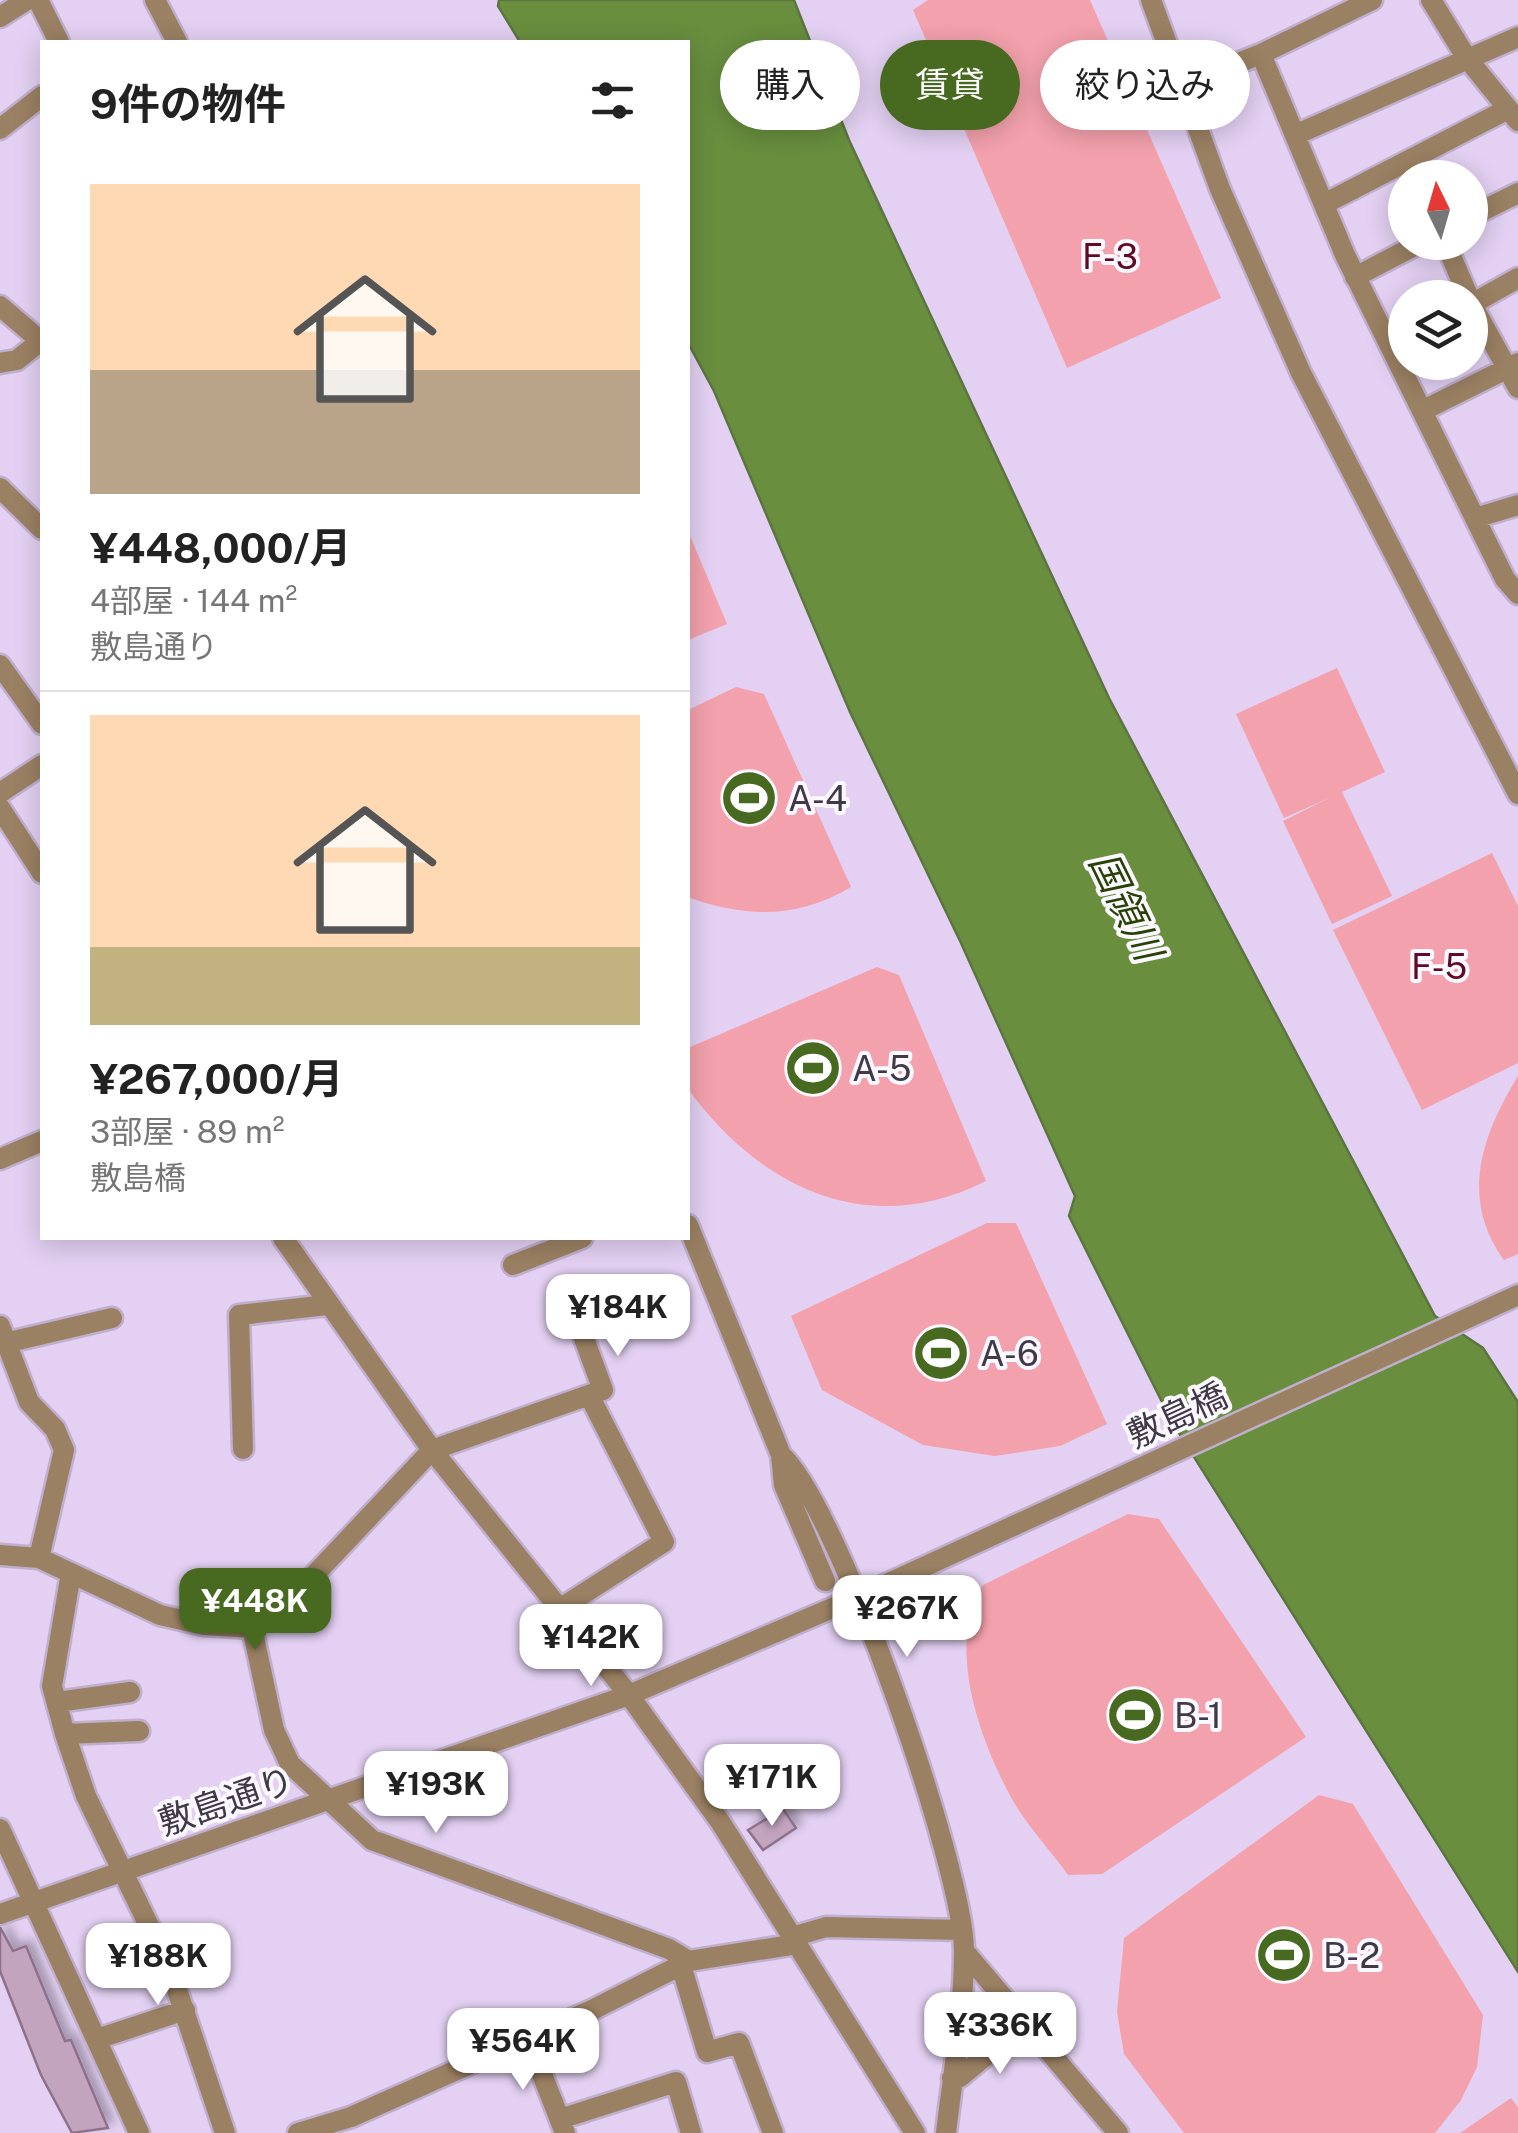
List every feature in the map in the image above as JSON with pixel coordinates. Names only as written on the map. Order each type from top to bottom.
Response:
[{"type":"street","points":[[0,17],[27,0]]},
{"type":"street","points":[[38,0],[59,40]]},
{"type":"street","points":[[155,0],[176,40]]},
{"type":"street","points":[[1151,0],[1166,40]]},
{"type":"street","points":[[1250,59],[1372,0]]},
{"type":"street","points":[[1428,160],[1513,115],[1466,57],[1431,0]]},
{"type":"street","points":[[1294,135],[1518,37]]},
{"type":"street","points":[[1262,54],[1355,277],[1388,332]]},
{"type":"street","points":[[0,129],[40,98]]},
{"type":"street","points":[[1198,130],[1301,374],[1511,764],[1518,794]]},
{"type":"street","points":[[1324,204],[1388,178]]},
{"type":"street","points":[[1488,208],[1518,192]]},
{"type":"street","points":[[1355,277],[1388,260]]},
{"type":"street","points":[[1488,293],[1518,278]]},
{"type":"street","points":[[0,306],[40,339]]},
{"type":"street","points":[[1488,329],[1512,366],[1518,388]]},
{"type":"street","points":[[0,362],[17,360],[40,343]]},
{"type":"street","points":[[1422,411],[1512,366]]},
{"type":"street","points":[[1410,380],[1475,518],[1514,583]]},
{"type":"street","points":[[0,488],[40,522]]},
{"type":"street","points":[[1475,518],[1518,505]]},
{"type":"street","points":[[0,665],[40,721]]},
{"type":"street","points":[[0,793],[40,766]]},
{"type":"street","points":[[0,808],[40,871]]},
{"type":"street","points":[[0,1159],[40,1142]]},
{"type":"street","points":[[690,1230],[781,1455],[784,1486],[825,1581]]},
{"type":"street","points":[[283,1240],[432,1450],[629,1695],[721,1823],[916,2133]]},
{"type":"street","points":[[513,1265],[577,1240]]},
{"type":"street","points":[[0,1554],[39,1558],[160,1615],[204,1625],[252,1628],[304,1586],[432,1450],[602,1390],[568,1295]]},
{"type":"street","name":"敷島橋","points":[[860,1596],[1518,1295]]},
{"type":"street","points":[[243,1448],[239,1315],[326,1305]]},
{"type":"street","points":[[39,1558],[64,1450],[55,1429],[29,1402],[3,1334],[112,1318]]},
{"type":"street","points":[[558,1610],[664,1542],[589,1396]]},
{"type":"street","points":[[781,1455],[799,1471],[860,1596],[940,1832],[963,1940],[946,2133]]},
{"type":"street","points":[[71,1573],[52,1686],[65,1734],[86,1796],[185,2010],[225,2133]]},
{"type":"street","name":"敷島通り","points":[[0,1914],[629,1695],[860,1596]]},
{"type":"street","points":[[252,1628],[274,1730],[290,1764],[372,1840],[669,1948],[685,1963],[706,2052],[739,2043],[773,2133]]},
{"type":"street","points":[[57,1702],[130,1692]]},
{"type":"street","points":[[65,1734],[139,1731]]},
{"type":"street","points":[[0,1829],[140,2133]]},
{"type":"street","points":[[298,2133],[351,2116],[592,2010],[685,1963],[794,1940],[826,1928],[963,1940],[1024,2024],[1115,2132]]},
{"type":"street","points":[[97,2039],[185,2010]]},
{"type":"street","points":[[952,2078],[960,2077],[1024,2024]]},
{"type":"street","points":[[526,2036],[562,2126],[676,2082],[692,2133]]},
{"type":"green space","name":"F-3","points":[[928,0],[1090,0],[1108,40],[1040,40],[1040,130],[1147,130],[1221,298],[1067,368],[965,130],[1020,130],[1020,40],[926,40],[913,10]]},
{"type":"green space","points":[[690,536],[727,624],[690,639]]},
{"type":"green space","points":[[1337,668],[1385,772],[1342,792],[1392,896],[1332,924],[1283,821],[1331,797],[1284,818],[1236,714]]},
{"type":"green space","name":"A-4","points":[[736,687],[764,694],[851,887],[811,905],[771,912],[730,909],[690,898],[690,709]]},
{"type":"green space","name":"F-5","points":[[1492,853],[1518,906],[1518,1063],[1422,1110],[1333,930]]},
{"type":"green space","name":"A-5","points":[[877,967],[899,975],[986,1181],[943,1198],[900,1206],[860,1204],[820,1195],[784,1178],[749,1154],[717,1124],[690,1091],[690,1047]]},
{"type":"green space","points":[[1518,1076],[1518,1254],[1504,1260],[1490,1237],[1479,1191],[1486,1144]]},
{"type":"green space","name":"A-6","points":[[987,1223],[1016,1223],[1107,1424],[1060,1446],[995,1456],[923,1445],[822,1390],[791,1316]]},
{"type":"green space","name":"B-1","points":[[1128,1514],[1159,1519],[1306,1737],[1102,1874],[1068,1875],[1018,1809],[989,1750],[971,1693],[967,1636],[972,1609],[983,1585]]},
{"type":"green space","name":"B-2","points":[[1319,1795],[1353,1804],[1483,2015],[1477,2067],[1461,2100],[1435,2133],[1184,2133],[1124,2054],[1117,2012],[1124,1938]]},
{"type":"green space","points":[[1511,2098],[1518,2107],[1518,2133],[1460,2133]]},
{"type":"water","name":"国領川","points":[[499,0],[794,0],[810,40],[720,40],[720,130],[845,130],[1109,698],[1435,1316],[1483,1348],[1518,1402],[1518,1972],[1172,1422],[1069,1216],[1075,1196],[961,943],[850,712],[714,391],[690,347],[690,40],[519,40],[498,6]]},
{"type":"building","points":[[783,1809],[796,1828],[763,1850],[748,1830]]},
{"type":"building","points":[[0,1927],[13,1951],[26,1946],[65,2041],[71,2040],[108,2128],[72,2133],[41,2075],[0,1971]]},
{"type":"place","name":"A-4","points":[[749,798]]},
{"type":"place","name":"A-5","points":[[813,1068]]},
{"type":"place","name":"A-6","points":[[941,1353]]},
{"type":"place","name":"B-1","points":[[1135,1715]]},
{"type":"place","name":"B-2","points":[[1284,1955]]}]
